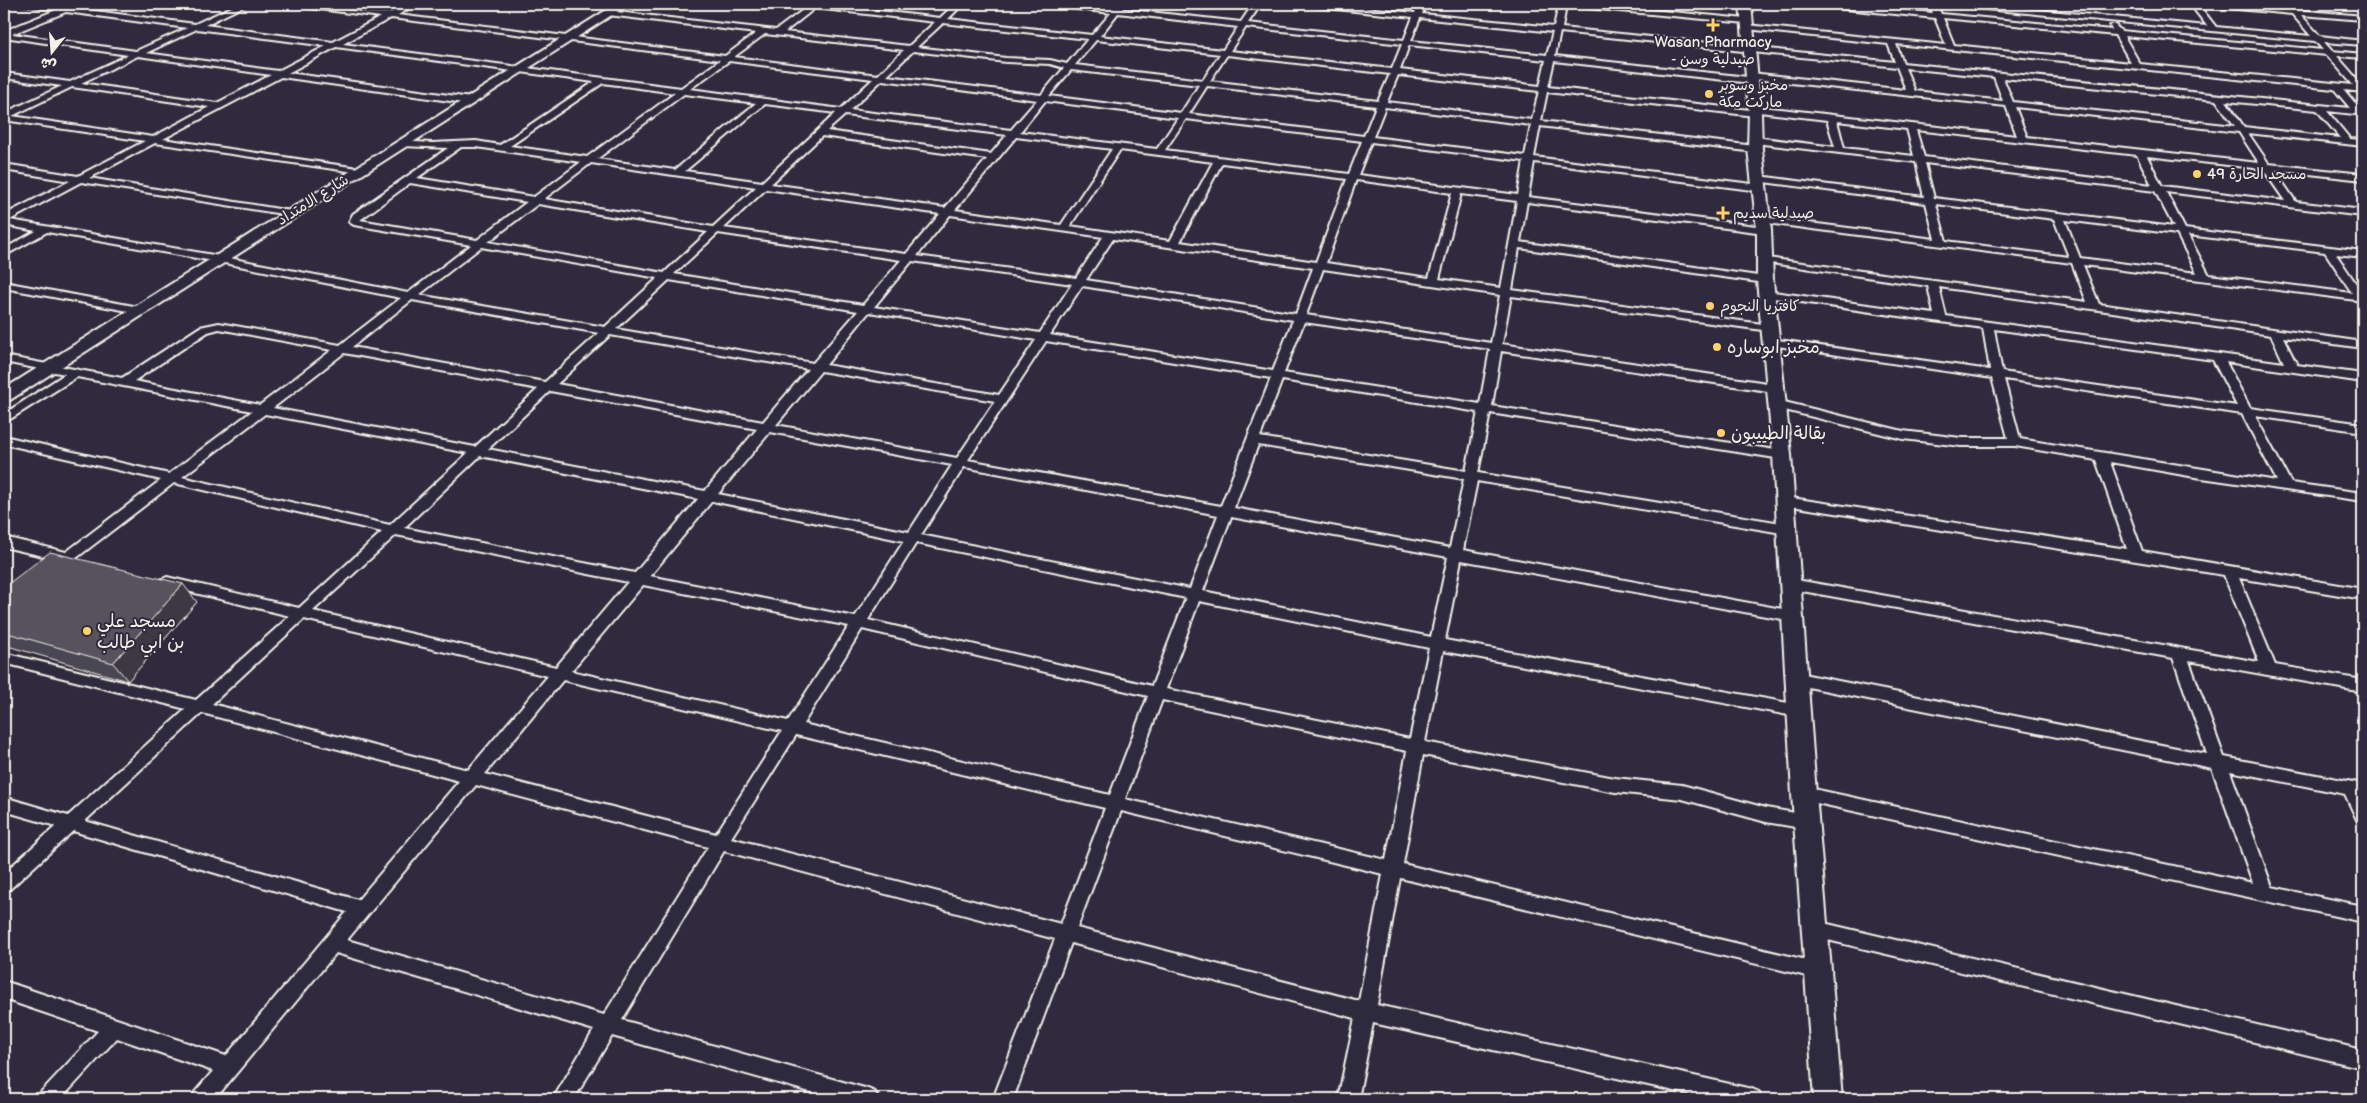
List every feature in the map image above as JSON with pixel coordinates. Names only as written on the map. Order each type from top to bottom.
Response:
[{"type":"main road","name":"شارع الامتداد","points":[[4,396],[617,8]]},
{"type":"main road","points":[[1746,17],[1750,48],[1755,145],[1764,225],[1766,287],[1782,455],[1804,794],[1828,1099]]},
{"type":"street","points":[[26,4],[1457,192],[1941,243],[2362,300]]},
{"type":"street","points":[[4,35],[78,4]]},
{"type":"street","points":[[4,117],[244,4]]},
{"type":"street","points":[[296,4],[1367,140],[1529,159],[1931,200],[2363,254]]},
{"type":"street","points":[[4,220],[412,4]]},
{"type":"street","points":[[594,4],[778,33],[1006,60],[1050,62],[1069,67],[1536,122],[1755,145],[1840,150],[2363,213]]},
{"type":"street","points":[[800,4],[1395,73],[1754,111],[1831,117],[2363,177]]},
{"type":"street","points":[[4,884],[393,530],[959,4]]},
{"type":"street","points":[[1052,4],[1119,7],[1243,24],[1551,58],[1911,94],[2363,143]]},
{"type":"street","points":[[1159,153],[1257,4]]},
{"type":"street","points":[[1306,4],[1419,10],[1556,30],[1997,74],[2098,73],[2136,66],[2362,88]]},
{"type":"street","points":[[1348,1099],[1416,748],[1486,409],[1536,122],[1545,89],[1556,30],[1565,4],[1746,17],[1891,41],[1951,47],[2219,97],[2361,112]]},
{"type":"street","points":[[1815,4],[2363,56]]},
{"type":"street","points":[[1933,4],[1951,47]]},
{"type":"street","points":[[1954,4],[2026,7],[2110,19],[2363,43]]},
{"type":"street","points":[[2194,4],[2213,28]]},
{"type":"street","points":[[2205,4],[2363,18]]},
{"type":"street","points":[[2287,4],[2362,88]]},
{"type":"street","points":[[778,33],[813,6]]},
{"type":"street","points":[[202,1099],[1119,7]]},
{"type":"street","points":[[1003,1099],[1367,140],[1419,10]]},
{"type":"street","points":[[2110,19],[2136,66]]},
{"type":"street","points":[[54,569],[538,201],[589,160],[764,31]]},
{"type":"street","points":[[4,35],[470,101]]},
{"type":"street","points":[[1891,41],[1911,94]]},
{"type":"street","points":[[1997,74],[2023,139]]},
{"type":"street","points":[[4,76],[219,106]]},
{"type":"street","points":[[501,148],[602,80]]},
{"type":"street","points":[[2336,86],[2361,112]]},
{"type":"street","points":[[2219,97],[2293,205]]},
{"type":"street","points":[[677,173],[764,101]]},
{"type":"street","points":[[2320,108],[2348,142]]},
{"type":"street","points":[[4,117],[358,171]]},
{"type":"street","points":[[1831,117],[1840,150]]},
{"type":"street","points":[[1911,126],[1941,243]]},
{"type":"street","points":[[820,133],[994,157]]},
{"type":"street","points":[[402,143],[432,146],[460,144],[501,148],[1505,292],[1770,335],[1997,375],[2363,428]]},
{"type":"street","points":[[460,144],[358,216],[354,222],[480,245],[866,309],[1782,455]]},
{"type":"street","points":[[1063,229],[1117,148]]},
{"type":"street","points":[[2140,152],[2205,278]]},
{"type":"street","points":[[1173,244],[1218,161]]},
{"type":"street","points":[[4,167],[291,214]]},
{"type":"street","points":[[409,180],[715,230],[1079,282],[1497,348],[1775,396],[1902,435],[1962,442],[2014,442],[2195,473],[2363,497]]},
{"type":"street","points":[[1433,282],[1457,192]]},
{"type":"street","points":[[2058,216],[2095,308]]},
{"type":"street","points":[[4,220],[412,297],[1002,399]]},
{"type":"street","points":[[4,252],[46,229]]},
{"type":"street","points":[[563,1099],[606,1025],[858,623],[960,463],[1110,236]]},
{"type":"street","points":[[1516,244],[1941,319],[2363,378]]},
{"type":"street","points":[[2328,249],[2362,300]]},
{"type":"street","points":[[1764,259],[2095,308],[2363,344]]},
{"type":"street","points":[[1933,284],[1941,319]]},
{"type":"street","points":[[4,285],[139,310]]},
{"type":"street","points":[[124,382],[211,326],[219,326],[1793,616]]},
{"type":"street","points":[[1988,326],[1997,375],[2014,442]]},
{"type":"street","points":[[2275,332],[2293,369]]},
{"type":"street","points":[[4,359],[476,453],[707,496],[1437,644],[1799,711]]},
{"type":"street","points":[[2218,359],[2286,486]]},
{"type":"street","points":[[4,419],[76,373]]},
{"type":"street","points":[[4,440],[393,530],[858,623],[1158,693],[1416,748],[1615,785],[1682,792],[1766,815],[1807,822]]},
{"type":"street","points":[[1253,440],[1787,530]]},
{"type":"street","points":[[2101,456],[2136,555]]},
{"type":"street","points":[[1785,501],[2136,555],[2363,594]]},
{"type":"street","points":[[4,542],[87,562]]},
{"type":"street","points":[[2230,572],[2270,669]]},
{"type":"street","points":[[155,579],[299,614],[794,727],[1819,971]]},
{"type":"street","points":[[1791,584],[2363,686]]},
{"type":"street","points":[[2179,653],[2265,892]]},
{"type":"street","points":[[4,658],[198,706],[1366,1012],[1752,1099]]},
{"type":"street","points":[[1798,679],[2357,790],[2363,815]]},
{"type":"street","points":[[1804,794],[2363,914]]},
{"type":"street","points":[[4,804],[72,822],[362,909]]},
{"type":"street","points":[[1815,929],[2363,1059]]},
{"type":"street","points":[[333,944],[606,1025],[868,1099]]},
{"type":"street","points":[[4,990],[230,1067]]},
{"type":"street","points":[[48,1099],[113,1028]]},
{"type":"building","name":"مسجد علي بن ابي طالب","points":[[50,552],[183,584],[113,663],[4,632],[4,587]]},
{"type":"place","name":"Wasan Pharmacy - صيدلية وسن","points":[[1713,25]]},
{"type":"place","name":"مخبز وسوبر ماركت مكة","points":[[1709,94]]},
{"type":"place","name":"مسجد الحارة 49","points":[[2197,174]]},
{"type":"place","name":"صيدلية سديم","points":[[1723,213]]},
{"type":"place","name":"كافتريا النجوم","points":[[1710,306]]},
{"type":"place","name":"مخبز ابوساره","points":[[1717,347]]},
{"type":"place","name":"بقالة الطييبون","points":[[1721,433]]},
{"type":"place","name":"مسجد علي بن ابي طالب","points":[[87,631]]}]
